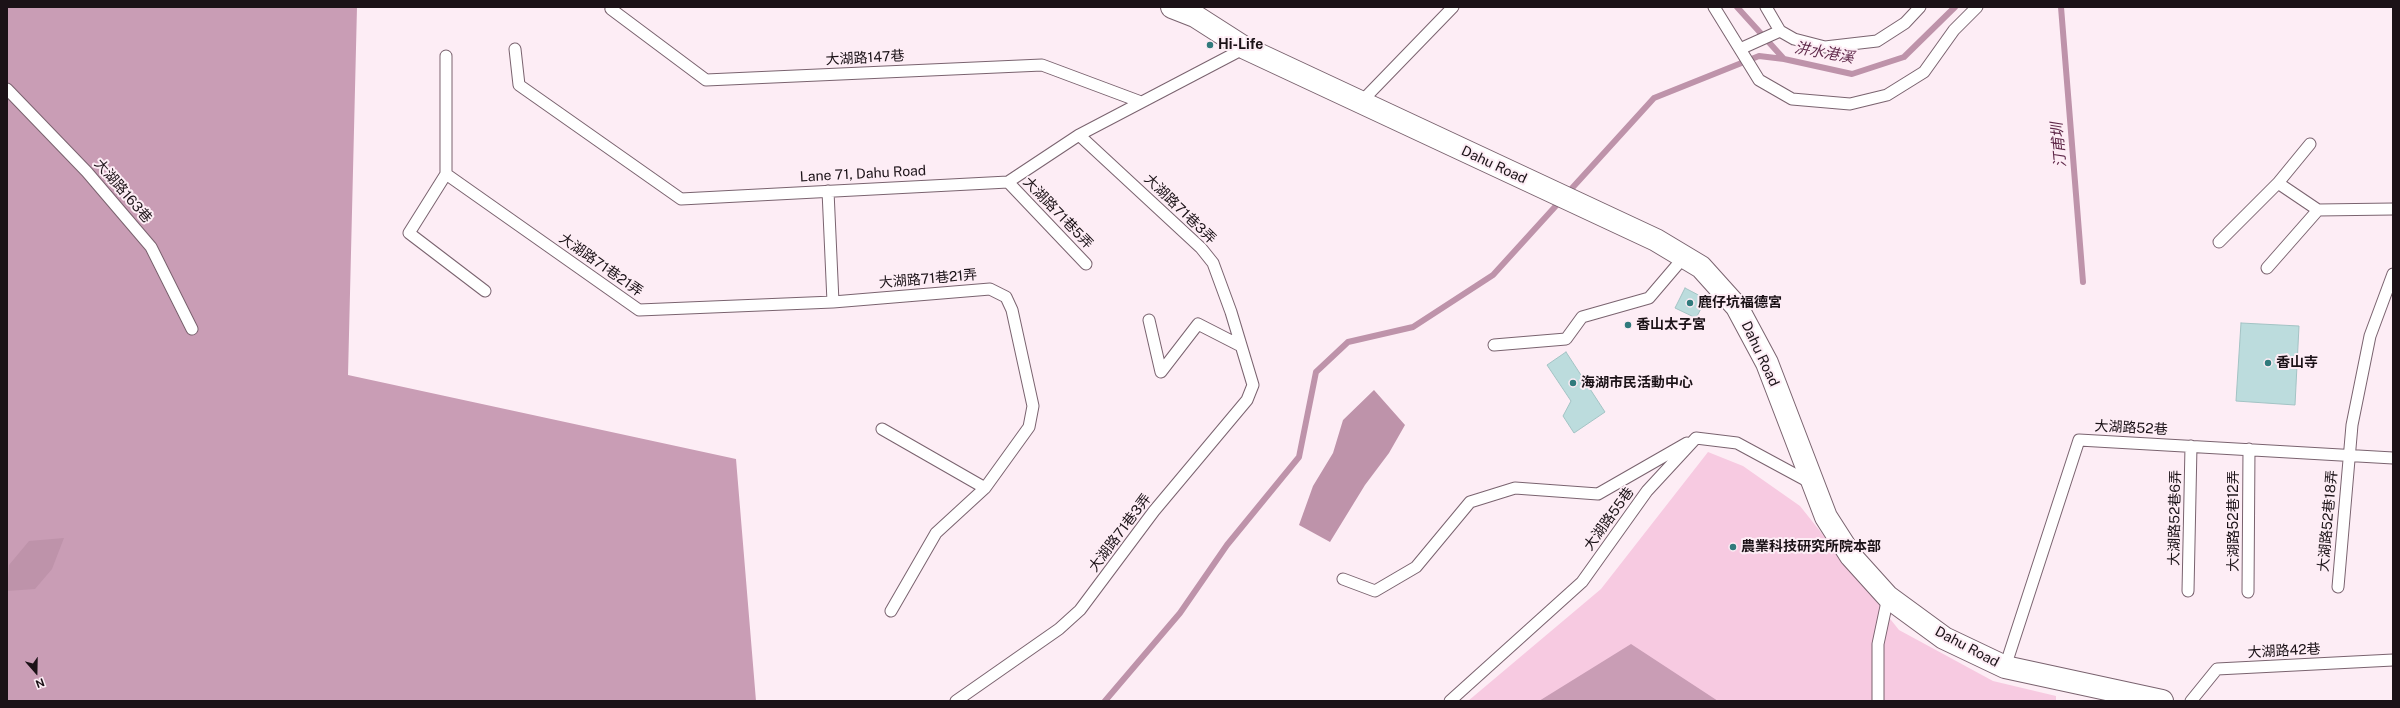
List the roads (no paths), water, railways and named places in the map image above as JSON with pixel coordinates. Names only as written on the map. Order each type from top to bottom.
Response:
[{"type":"street","name":"Dahu Road","points":[[1172,7],[1195,16],[1245,48],[1656,240],[1701,267],[1737,306],[1767,363],[1826,516],[1851,556],[1888,597],[1944,638],[2005,667],[2162,701]]},
{"type":"lane","name":"大湖路147巷","points":[[612,7],[611,9],[706,80],[1042,65],[1141,102]]},
{"type":"lane","points":[[1360,103],[1453,7]]},
{"type":"lane","points":[[1714,7],[1759,80],[1792,100],[1850,104],[1887,95],[1924,72],[1954,30],[1977,7]]},
{"type":"lane","points":[[1766,7],[1780,31],[1794,38],[1825,47],[1877,41],[1905,23],[1920,7]]},
{"type":"lane","points":[[1740,49],[1780,31]]},
{"type":"lane","points":[[1008,182],[1079,135],[1245,48]]},
{"type":"lane","name":"Lane 71, Dahu Road","points":[[516,49],[519,85],[681,198],[1008,182]]},
{"type":"lane","points":[[446,56],[446,174],[409,233],[485,291]]},
{"type":"lane","name":"大湖路163巷","points":[[7,89],[87,172],[151,247],[192,329]]},
{"type":"lane","name":"大湖路71巷3弄","points":[[956,701],[1059,630],[1080,610],[1154,511],[1247,400],[1253,385],[1213,263],[1201,248],[1079,135]]},
{"type":"lane","points":[[2219,242],[2278,183],[2310,144]]},
{"type":"lane","name":"大湖路71巷21弄","points":[[446,174],[638,310],[833,302],[990,289],[1006,297],[1012,310],[1033,406],[1029,427],[985,488],[936,533],[891,611]]},
{"type":"lane","name":"大湖路71巷5弄","points":[[1008,182],[1086,264]]},
{"type":"lane","points":[[2278,183],[2318,210],[2393,209]]},
{"type":"lane","points":[[828,191],[833,302]]},
{"type":"lane","points":[[2267,268],[2318,210]]},
{"type":"lane","points":[[1494,345],[1566,339],[1582,316],[1649,298],[1684,258]]},
{"type":"lane","points":[[2348,456],[2352,425],[2370,336],[2393,274]]},
{"type":"lane","points":[[1149,320],[1161,372],[1198,324],[1241,346]]},
{"type":"lane","points":[[882,429],[985,488]]},
{"type":"lane","points":[[1343,579],[1375,591],[1416,567],[1470,502],[1515,488],[1598,494],[1696,438],[1737,443],[1814,484]]},
{"type":"lane","name":"大湖路55巷","points":[[1450,701],[1582,582],[1647,491],[1696,438]]},
{"type":"lane","name":"大湖路52巷","points":[[2005,667],[2079,440],[2393,458]]},
{"type":"lane","name":"大湖路52巷6弄","points":[[2188,591],[2192,446]]},
{"type":"lane","name":"大湖路52巷12弄","points":[[2248,592],[2249,450]]},
{"type":"lane","name":"大湖路52巷18弄","points":[[2338,587],[2348,456]]},
{"type":"lane","points":[[1878,701],[1878,644],[1888,597]]},
{"type":"lane","name":"大湖路42巷","points":[[2191,701],[2217,669],[2393,660]]},
{"type":"waterway","name":"汫水港溪","points":[[1737,7],[1784,59],[1852,74],[1904,57],[1955,7]]},
{"type":"waterway","name":"汀甫圳","points":[[2061,7],[2083,282]]},
{"type":"waterway","points":[[1105,701],[1180,613],[1227,545],[1299,457],[1316,372],[1348,342],[1413,327],[1493,275],[1654,98],[1759,56],[1784,59]]},
{"type":"place","name":"Hi-Life","points":[[1210,45]]},
{"type":"place","name":"鹿仔坑福德宮","points":[[1690,303]]},
{"type":"place","name":"香山太子宮","points":[[1628,325]]},
{"type":"place","name":"香山寺","points":[[2268,363]]},
{"type":"place","name":"海湖市民活動中心","points":[[1573,383]]},
{"type":"place","name":"農業科技研究所院本部","points":[[1733,547]]}]
